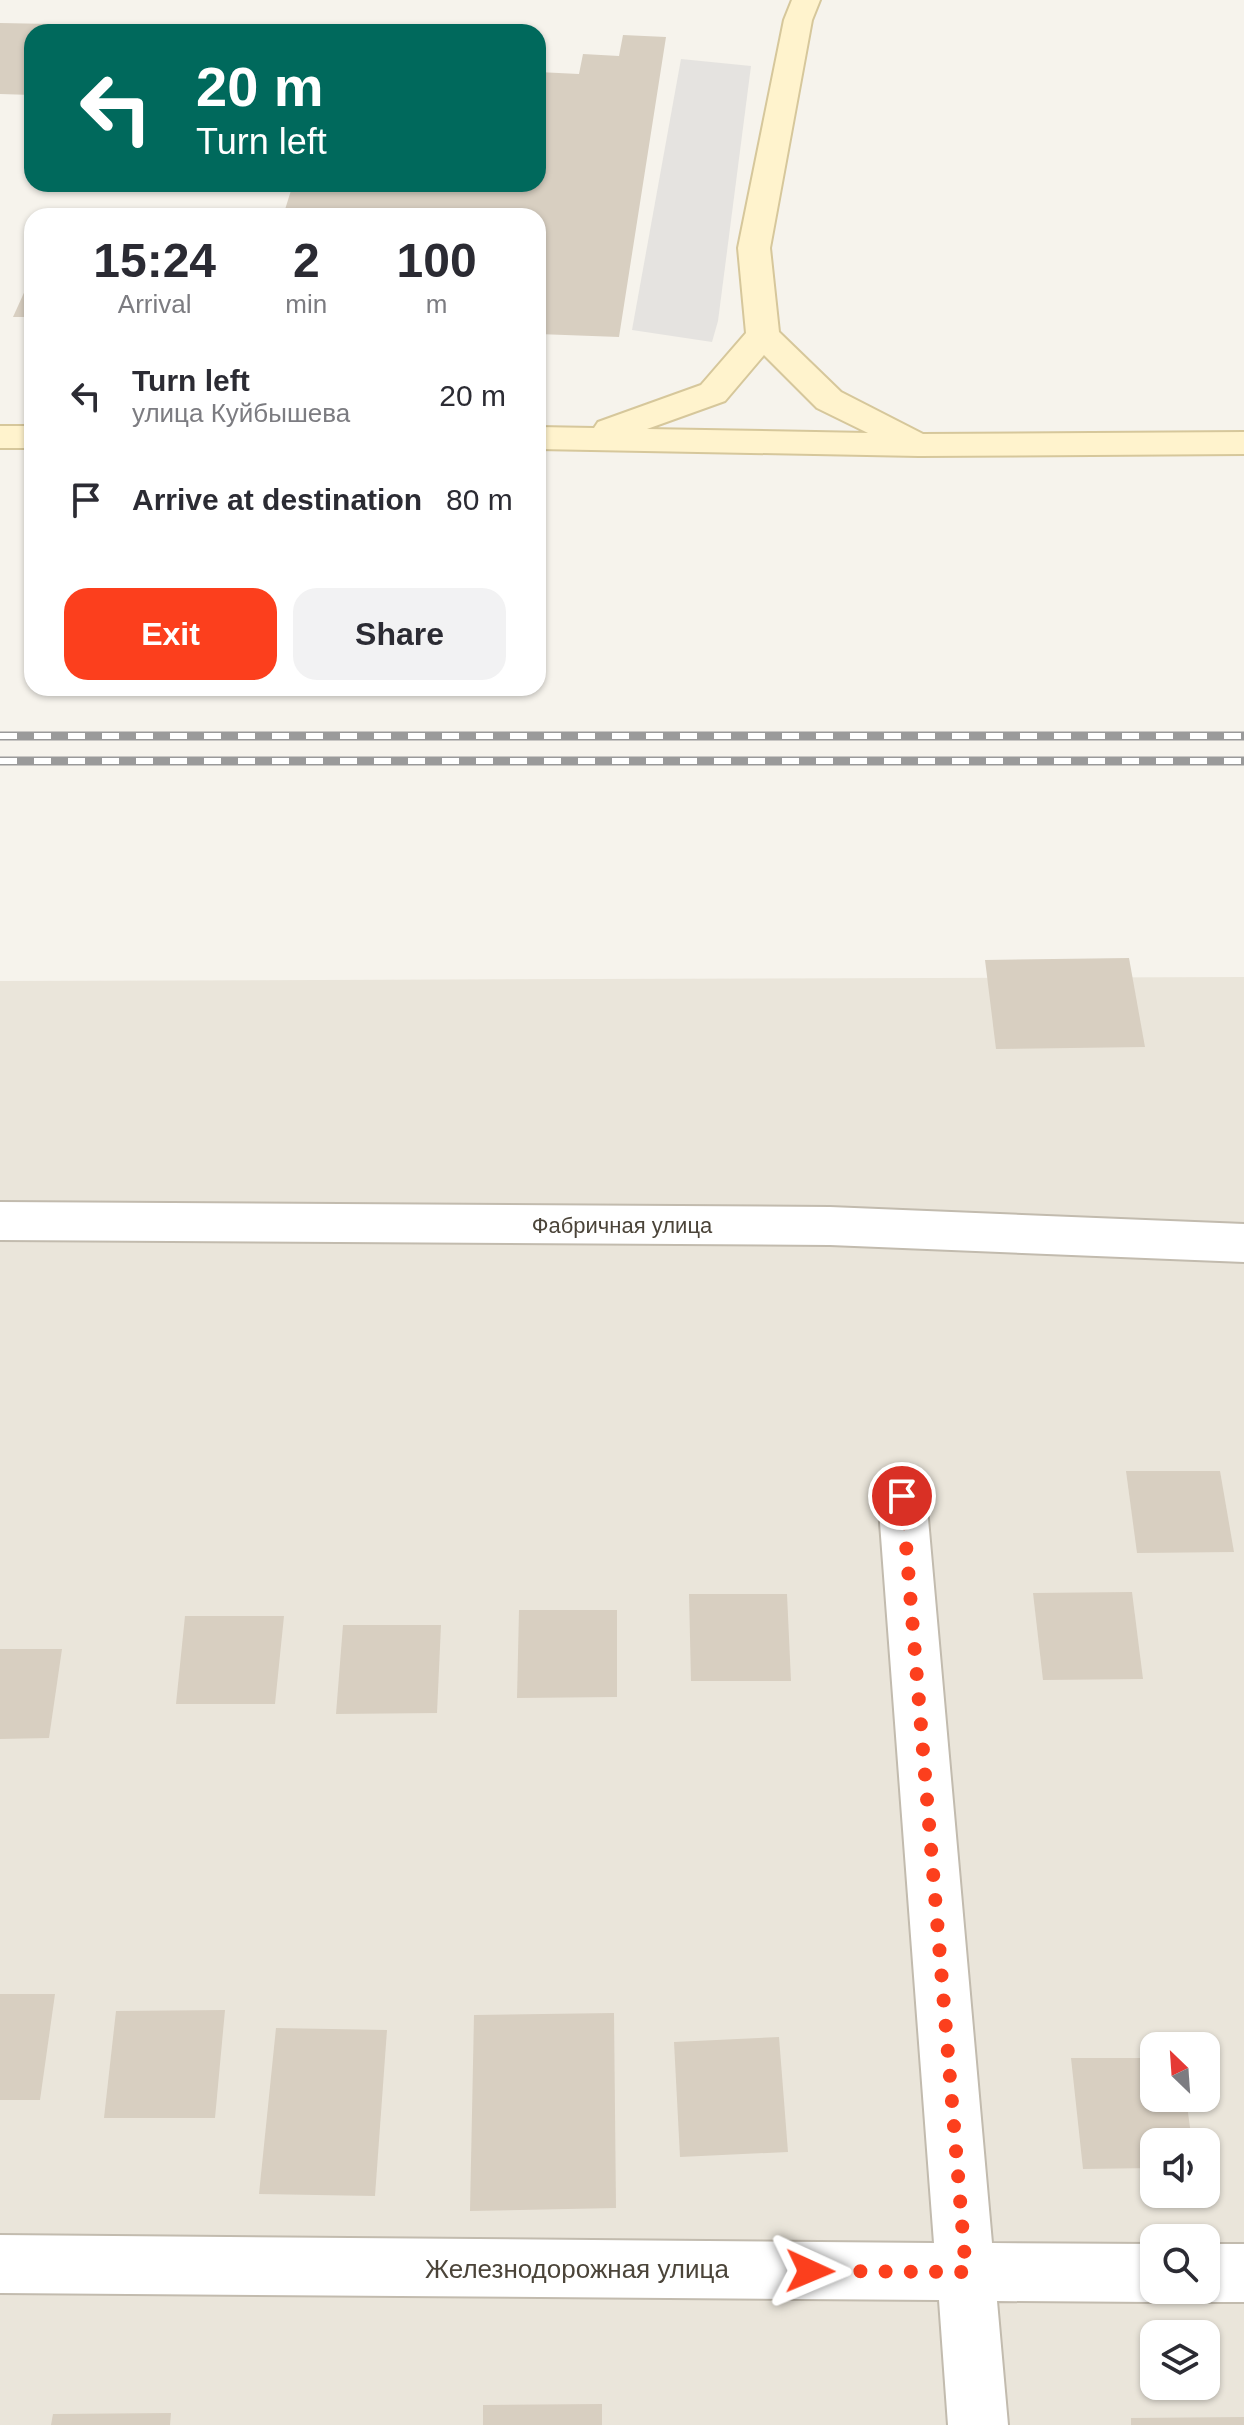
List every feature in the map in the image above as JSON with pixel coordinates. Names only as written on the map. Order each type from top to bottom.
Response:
[{"type":"street","points":[[806,0],[798,20],[754,248],[763,335],[829,400],[919,445]]},
{"type":"street","points":[[586,438],[713,393],[763,335]]},
{"type":"street","points":[[0,437],[24,437]]},
{"type":"street","points":[[546,438],[919,445],[1244,443]]},
{"type":"street","name":"Фабричная улица","points":[[0,1221],[830,1226],[1244,1243]]},
{"type":"street","points":[[902,1496],[978,2425]]},
{"type":"street","name":"Железнодорожная улица","points":[[0,2264],[1140,2273]]},
{"type":"street","points":[[1220,2273],[1244,2273]]},
{"type":"shaded area","points":[[681,59],[751,66],[718,321],[712,342],[632,330]]},
{"type":"shaded area","points":[[1244,977],[1244,2425],[0,2425],[0,981]]},
{"type":"building","points":[[0,23],[52,24],[24,24],[24,95],[0,94]]},
{"type":"building","points":[[623,35],[666,37],[619,337],[546,334],[546,208],[286,208],[290,192],[546,192],[546,72],[579,74],[583,54],[619,56]]},
{"type":"building","points":[[24,293],[24,317],[13,317]]},
{"type":"building","points":[[1129,958],[1145,1047],[996,1049],[985,960]]},
{"type":"building","points":[[1126,1471],[1220,1471],[1234,1552],[1137,1553]]},
{"type":"building","points":[[1132,1592],[1143,1679],[1043,1680],[1033,1593]]},
{"type":"building","points":[[689,1594],[787,1594],[791,1681],[691,1681]]},
{"type":"building","points":[[519,1610],[617,1610],[617,1697],[517,1698]]},
{"type":"building","points":[[185,1616],[284,1616],[275,1704],[176,1704]]},
{"type":"building","points":[[343,1625],[441,1625],[437,1713],[336,1714]]},
{"type":"building","points":[[0,1649],[62,1649],[49,1738],[0,1739]]},
{"type":"building","points":[[0,1994],[55,1994],[40,2100],[0,2100]]},
{"type":"building","points":[[225,2010],[215,2118],[104,2118],[116,2011]]},
{"type":"building","points":[[614,2013],[616,2208],[470,2211],[474,2015]]},
{"type":"building","points":[[276,2028],[387,2030],[375,2196],[259,2194]]},
{"type":"building","points":[[779,2037],[788,2152],[680,2157],[674,2042]]},
{"type":"building","points":[[1071,2058],[1140,2058],[1140,2112],[1188,2112],[1190,2128],[1140,2128],[1140,2168],[1083,2169]]},
{"type":"building","points":[[602,2404],[602,2425],[483,2425],[483,2405]]},
{"type":"building","points":[[171,2413],[170,2425],[51,2425],[53,2414]]},
{"type":"building","points":[[1244,2417],[1244,2425],[1131,2425],[1131,2418]]},
{"type":"railway","points":[[0,736],[1244,736]]},
{"type":"railway","points":[[0,761],[1244,761]]},
{"type":"route","points":[[810,2271],[966,2272],[902,1496]]}]
